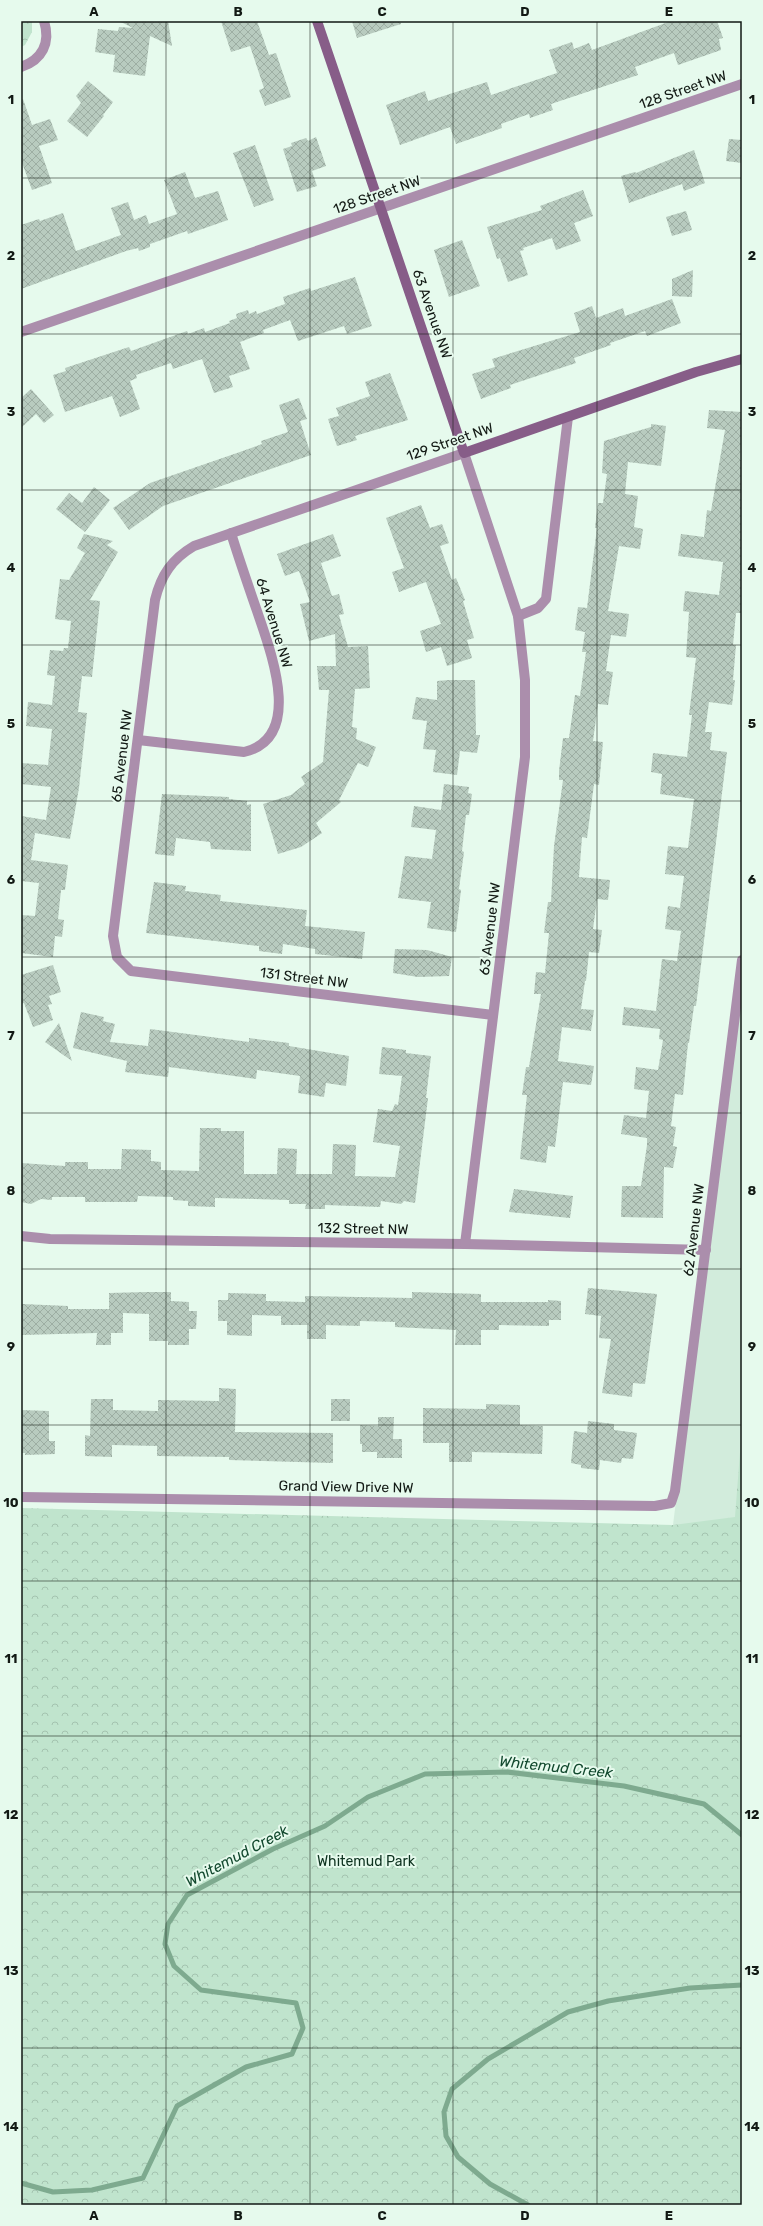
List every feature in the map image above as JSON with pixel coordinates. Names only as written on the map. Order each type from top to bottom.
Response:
[{"type":"street","points":[[21,67],[35,61],[41,55],[46,33],[44,21]]},
{"type":"street","name":"63 Avenue NW","points":[[317,21],[382,209],[518,616],[525,680],[525,757],[465,1244]]},
{"type":"street","name":"128 Street NW","points":[[21,332],[742,84]]},
{"type":"street","name":"129 Street NW","points":[[172,562],[194,546],[696,372],[742,359]]},
{"type":"street","points":[[518,616],[538,608],[546,599],[568,417]]},
{"type":"street","name":"64 Avenue NW","points":[[138,740],[234,752],[256,749],[264,744],[273,732],[278,706],[276,669],[231,533]]},
{"type":"street","name":"65 Avenue NW","points":[[117,957],[113,936],[156,600],[159,584],[172,562]]},
{"type":"street","name":"131 Street NW","points":[[117,957],[131,971],[493,1015]]},
{"type":"street","name":"62 Avenue NW","points":[[670,1503],[675,1491],[742,960]]},
{"type":"street","name":"132 Street NW","points":[[21,1236],[50,1239],[465,1244],[706,1250]]},
{"type":"street","name":"Grand View Drive NW","points":[[21,1497],[656,1506],[670,1503]]},
{"type":"shaded area","points":[[742,971],[742,1772],[673,1525]]},
{"type":"green space","points":[[21,21],[32,21],[32,32],[25,45],[21,47]]},
{"type":"green space","name":"Whitemud Park","points":[[742,1426],[742,2205],[21,2205],[21,1508],[673,1525],[735,1517]]},
{"type":"building","points":[[119,21],[168,21],[172,46],[150,36],[145,76],[113,72],[115,55],[95,52],[98,29],[118,31],[119,27],[133,28]]},
{"type":"building","points":[[221,21],[257,21],[269,55],[276,53],[291,97],[265,106],[259,90],[264,88],[250,46],[231,52]]},
{"type":"building","points":[[352,21],[400,21],[401,24],[357,38]]},
{"type":"building","points":[[671,21],[717,21],[723,38],[719,39],[721,50],[678,65],[674,53],[635,67],[638,75],[551,104],[553,110],[530,118],[529,114],[501,124],[502,128],[456,144],[450,127],[400,145],[386,105],[425,91],[428,101],[487,82],[491,95],[557,73],[549,50],[572,42],[574,49],[589,43],[592,50]]},
{"type":"building","points":[[88,81],[113,102],[87,137],[67,121],[81,103],[76,96]]},
{"type":"building","points":[[23,99],[32,125],[50,119],[58,140],[39,146],[52,183],[32,190],[21,160],[21,100]]},
{"type":"building","points":[[316,137],[326,166],[312,171],[317,186],[297,192],[283,149],[292,146],[291,143],[306,138],[308,141]]},
{"type":"building","points":[[729,139],[742,140],[742,163],[726,161]]},
{"type":"building","points":[[255,145],[274,200],[254,207],[233,153]]},
{"type":"building","points":[[694,150],[705,183],[684,191],[682,184],[629,203],[621,176],[636,173]]},
{"type":"building","points":[[185,172],[195,198],[218,191],[228,220],[188,234],[187,231],[150,244],[150,247],[139,251],[138,248],[126,251],[21,289],[21,225],[39,219],[40,221],[63,213],[76,251],[121,235],[111,208],[128,202],[134,220],[146,215],[149,224],[177,214],[164,180]]},
{"type":"building","points":[[583,190],[593,216],[574,223],[581,241],[556,250],[552,238],[523,248],[524,250],[520,251],[528,275],[508,282],[500,258],[497,259],[487,227],[542,210],[540,206]]},
{"type":"building","points":[[686,211],[692,230],[672,236],[666,217]]},
{"type":"building","points":[[462,240],[480,286],[449,297],[434,250]]},
{"type":"building","points":[[693,270],[692,297],[672,296],[672,279]]},
{"type":"building","points":[[355,277],[372,326],[347,334],[344,326],[298,341],[290,320],[263,330],[264,333],[240,342],[250,369],[229,376],[233,387],[214,393],[202,359],[173,369],[171,363],[136,375],[137,378],[130,381],[140,409],[120,417],[112,396],[65,412],[53,375],[66,371],[65,368],[129,347],[131,351],[187,331],[188,334],[204,328],[205,332],[230,323],[229,321],[237,318],[236,314],[248,310],[249,314],[256,311],[257,314],[285,304],[283,297],[310,288],[311,291]]},
{"type":"building","points":[[672,299],[681,323],[647,336],[645,331],[610,343],[611,345],[574,358],[576,363],[510,385],[511,388],[481,399],[472,374],[495,367],[492,359],[580,332],[574,313],[592,306],[596,318],[623,308],[625,316]]},
{"type":"building","points":[[390,373],[408,420],[355,436],[357,440],[337,446],[328,419],[339,416],[336,408],[370,396],[365,382]]},
{"type":"building","points":[[31,389],[54,415],[44,423],[36,414],[21,428],[21,398]]},
{"type":"building","points":[[299,398],[307,419],[300,421],[311,455],[163,506],[129,530],[113,508],[150,483],[262,444],[261,441],[288,432],[279,405]]},
{"type":"building","points":[[709,410],[742,412],[740,460],[742,460],[742,613],[736,613],[733,645],[736,645],[733,680],[735,680],[732,705],[709,702],[705,732],[712,732],[710,750],[727,752],[696,1006],[694,1006],[688,1043],[683,1095],[675,1094],[671,1126],[676,1127],[673,1146],[677,1147],[673,1168],[664,1167],[663,1218],[621,1217],[622,1186],[641,1186],[647,1145],[647,1138],[621,1134],[624,1115],[646,1118],[649,1091],[634,1089],[636,1067],[658,1070],[663,1040],[659,1039],[660,1029],[622,1025],[624,1007],[656,1011],[662,959],[677,961],[681,931],[665,929],[668,906],[680,908],[684,876],[665,874],[668,846],[688,848],[694,799],[660,794],[662,774],[651,772],[653,753],[687,757],[692,715],[689,715],[696,658],[686,657],[689,612],[683,611],[685,591],[719,595],[723,562],[678,556],[681,534],[704,537],[707,510],[711,511],[725,430],[707,428]]},
{"type":"building","points":[[651,424],[666,426],[661,466],[628,462],[625,494],[638,496],[634,527],[643,529],[640,549],[619,546],[608,611],[629,614],[626,637],[611,635],[606,671],[613,672],[608,705],[598,704],[593,741],[603,742],[599,785],[594,784],[587,838],[582,837],[579,877],[610,880],[608,900],[597,899],[593,929],[602,930],[599,953],[589,952],[581,1009],[594,1010],[591,1031],[562,1027],[558,1061],[594,1066],[591,1085],[563,1082],[555,1147],[548,1146],[546,1163],[520,1159],[527,1095],[522,1095],[526,1067],[529,1067],[541,994],[534,994],[536,972],[545,973],[549,933],[544,933],[548,902],[551,902],[554,846],[563,780],[559,780],[559,771],[563,738],[569,738],[575,695],[580,696],[586,652],[582,652],[585,632],[575,630],[578,607],[587,608],[597,528],[595,528],[598,503],[603,503],[607,474],[602,473],[604,441],[651,427]]},
{"type":"building","points":[[94,487],[110,500],[85,532],[56,509],[69,493],[82,503]]},
{"type":"building","points":[[421,505],[430,528],[442,524],[449,543],[440,546],[452,580],[456,578],[465,600],[463,601],[474,638],[467,640],[472,658],[447,666],[441,647],[426,652],[420,631],[441,624],[426,582],[399,592],[392,572],[404,568],[386,518]]},
{"type":"building","points":[[84,534],[113,541],[107,545],[118,552],[90,600],[100,601],[92,677],[82,676],[78,712],[87,713],[79,788],[70,839],[35,833],[31,860],[68,865],[65,890],[61,890],[58,919],[64,920],[62,937],[55,936],[53,957],[21,953],[21,915],[35,916],[39,883],[21,881],[21,816],[46,820],[51,787],[21,784],[21,763],[48,765],[52,729],[26,726],[28,702],[52,705],[55,676],[47,675],[50,650],[63,651],[64,648],[68,648],[71,621],[55,619],[60,579],[69,580],[85,553],[77,548]]},
{"type":"building","points":[[333,534],[341,556],[321,563],[332,596],[339,594],[344,614],[339,615],[348,647],[368,646],[370,688],[355,689],[352,727],[357,728],[356,739],[376,747],[368,767],[358,763],[339,800],[341,802],[316,823],[322,833],[301,847],[278,854],[263,804],[291,795],[305,784],[301,777],[323,762],[329,690],[319,690],[317,666],[336,666],[335,634],[309,641],[300,604],[310,602],[299,571],[285,576],[277,554]]},
{"type":"building","points":[[475,680],[476,735],[480,735],[477,753],[460,751],[457,775],[433,772],[436,750],[423,749],[427,721],[412,719],[416,697],[437,700],[437,681]]},
{"type":"building","points":[[444,784],[469,787],[468,793],[472,794],[469,815],[466,815],[462,851],[464,852],[459,889],[461,890],[456,932],[427,928],[431,902],[398,898],[405,856],[432,859],[436,830],[411,827],[414,806],[441,810]]},
{"type":"building","points":[[162,794],[229,797],[229,799],[247,801],[247,805],[251,804],[251,851],[211,849],[210,842],[176,838],[174,856],[155,854]]},
{"type":"building","points":[[154,882],[186,886],[185,891],[221,895],[220,901],[307,910],[305,926],[365,932],[362,959],[315,954],[315,949],[283,944],[282,954],[259,951],[259,946],[146,933]]},
{"type":"building","points":[[395,949],[427,950],[452,957],[449,976],[418,977],[393,973]]},
{"type":"building","points":[[53,965],[61,992],[49,996],[52,1004],[48,1005],[53,1020],[33,1027],[24,1003],[21,1004],[21,975]]},
{"type":"building","points":[[81,1012],[104,1017],[103,1021],[115,1024],[110,1042],[148,1046],[150,1029],[249,1042],[249,1038],[289,1043],[289,1046],[349,1056],[346,1086],[326,1083],[324,1097],[298,1093],[300,1076],[257,1070],[256,1079],[169,1067],[168,1077],[125,1072],[127,1061],[73,1048]]},
{"type":"building","points":[[59,1023],[72,1061],[45,1042]]},
{"type":"building","points":[[382,1047],[406,1050],[406,1053],[431,1056],[426,1098],[428,1098],[415,1203],[404,1201],[401,1204],[381,1201],[380,1207],[325,1205],[325,1209],[305,1209],[306,1204],[289,1204],[289,1200],[215,1198],[215,1207],[188,1206],[188,1201],[173,1200],[173,1197],[138,1196],[137,1202],[85,1202],[85,1197],[52,1197],[52,1200],[41,1199],[31,1204],[21,1202],[21,1163],[65,1166],[65,1162],[88,1162],[88,1169],[121,1169],[122,1149],[151,1150],[151,1161],[161,1162],[161,1170],[199,1171],[200,1128],[221,1128],[221,1131],[244,1131],[244,1174],[277,1174],[278,1148],[297,1149],[296,1174],[332,1174],[333,1144],[356,1145],[355,1176],[395,1177],[400,1146],[373,1142],[378,1109],[392,1111],[395,1104],[398,1105],[402,1076],[379,1074]]},
{"type":"building","points":[[514,1189],[573,1196],[570,1218],[509,1212]]},
{"type":"building","points":[[588,1288],[657,1294],[645,1384],[633,1383],[632,1397],[602,1393],[611,1339],[599,1338],[601,1316],[585,1314]]},
{"type":"building","points":[[171,1292],[171,1301],[189,1302],[189,1311],[197,1311],[196,1329],[189,1329],[189,1345],[168,1345],[168,1341],[149,1341],[149,1314],[123,1313],[123,1333],[111,1333],[111,1345],[96,1345],[97,1333],[22,1335],[22,1304],[68,1306],[68,1309],[109,1309],[109,1293]]},
{"type":"building","points":[[412,1292],[481,1294],[481,1302],[561,1301],[561,1320],[549,1320],[549,1326],[499,1325],[499,1330],[481,1330],[481,1345],[455,1345],[456,1330],[395,1327],[395,1322],[360,1321],[360,1326],[326,1325],[326,1339],[307,1339],[307,1325],[281,1325],[281,1316],[252,1315],[252,1336],[227,1335],[227,1321],[218,1321],[218,1300],[228,1300],[228,1293],[266,1294],[266,1301],[305,1302],[305,1296],[412,1298]]},
{"type":"building","points":[[219,1388],[236,1389],[235,1432],[333,1433],[333,1463],[229,1460],[229,1457],[157,1456],[157,1446],[112,1445],[112,1457],[85,1456],[85,1435],[90,1436],[91,1399],[113,1399],[113,1410],[158,1411],[158,1400],[219,1401]]},
{"type":"building","points":[[331,1399],[350,1399],[350,1421],[331,1421]]},
{"type":"building","points":[[486,1404],[520,1405],[520,1425],[543,1426],[542,1454],[472,1452],[472,1462],[449,1462],[449,1443],[423,1443],[423,1408],[486,1409]]},
{"type":"building","points":[[21,1410],[49,1411],[49,1441],[55,1441],[55,1454],[25,1455],[25,1453],[21,1453]]},
{"type":"building","points":[[378,1417],[394,1417],[393,1439],[402,1439],[402,1458],[377,1458],[377,1452],[362,1452],[362,1444],[360,1444],[360,1425],[378,1426]]},
{"type":"building","points":[[588,1421],[614,1424],[614,1430],[637,1433],[633,1459],[622,1458],[621,1463],[600,1460],[599,1470],[581,1468],[581,1465],[571,1463],[574,1431],[587,1433]]},
{"type":"waterway","name":"Whitemud Creek","points":[[21,2183],[53,2192],[92,2190],[143,2178],[177,2106],[246,2067],[292,2054],[303,2028],[296,2003],[201,1990],[174,1966],[165,1944],[168,1924],[187,1895],[273,1849],[325,1826],[368,1797],[425,1774],[507,1772],[624,1786],[704,1804],[742,1835]]},
{"type":"waterway","name":"Whitemud Creek","points":[[528,2205],[490,2184],[458,2157],[446,2136],[444,2112],[452,2089],[488,2059],[568,2012],[608,2001],[690,1988],[742,1985]]}]
